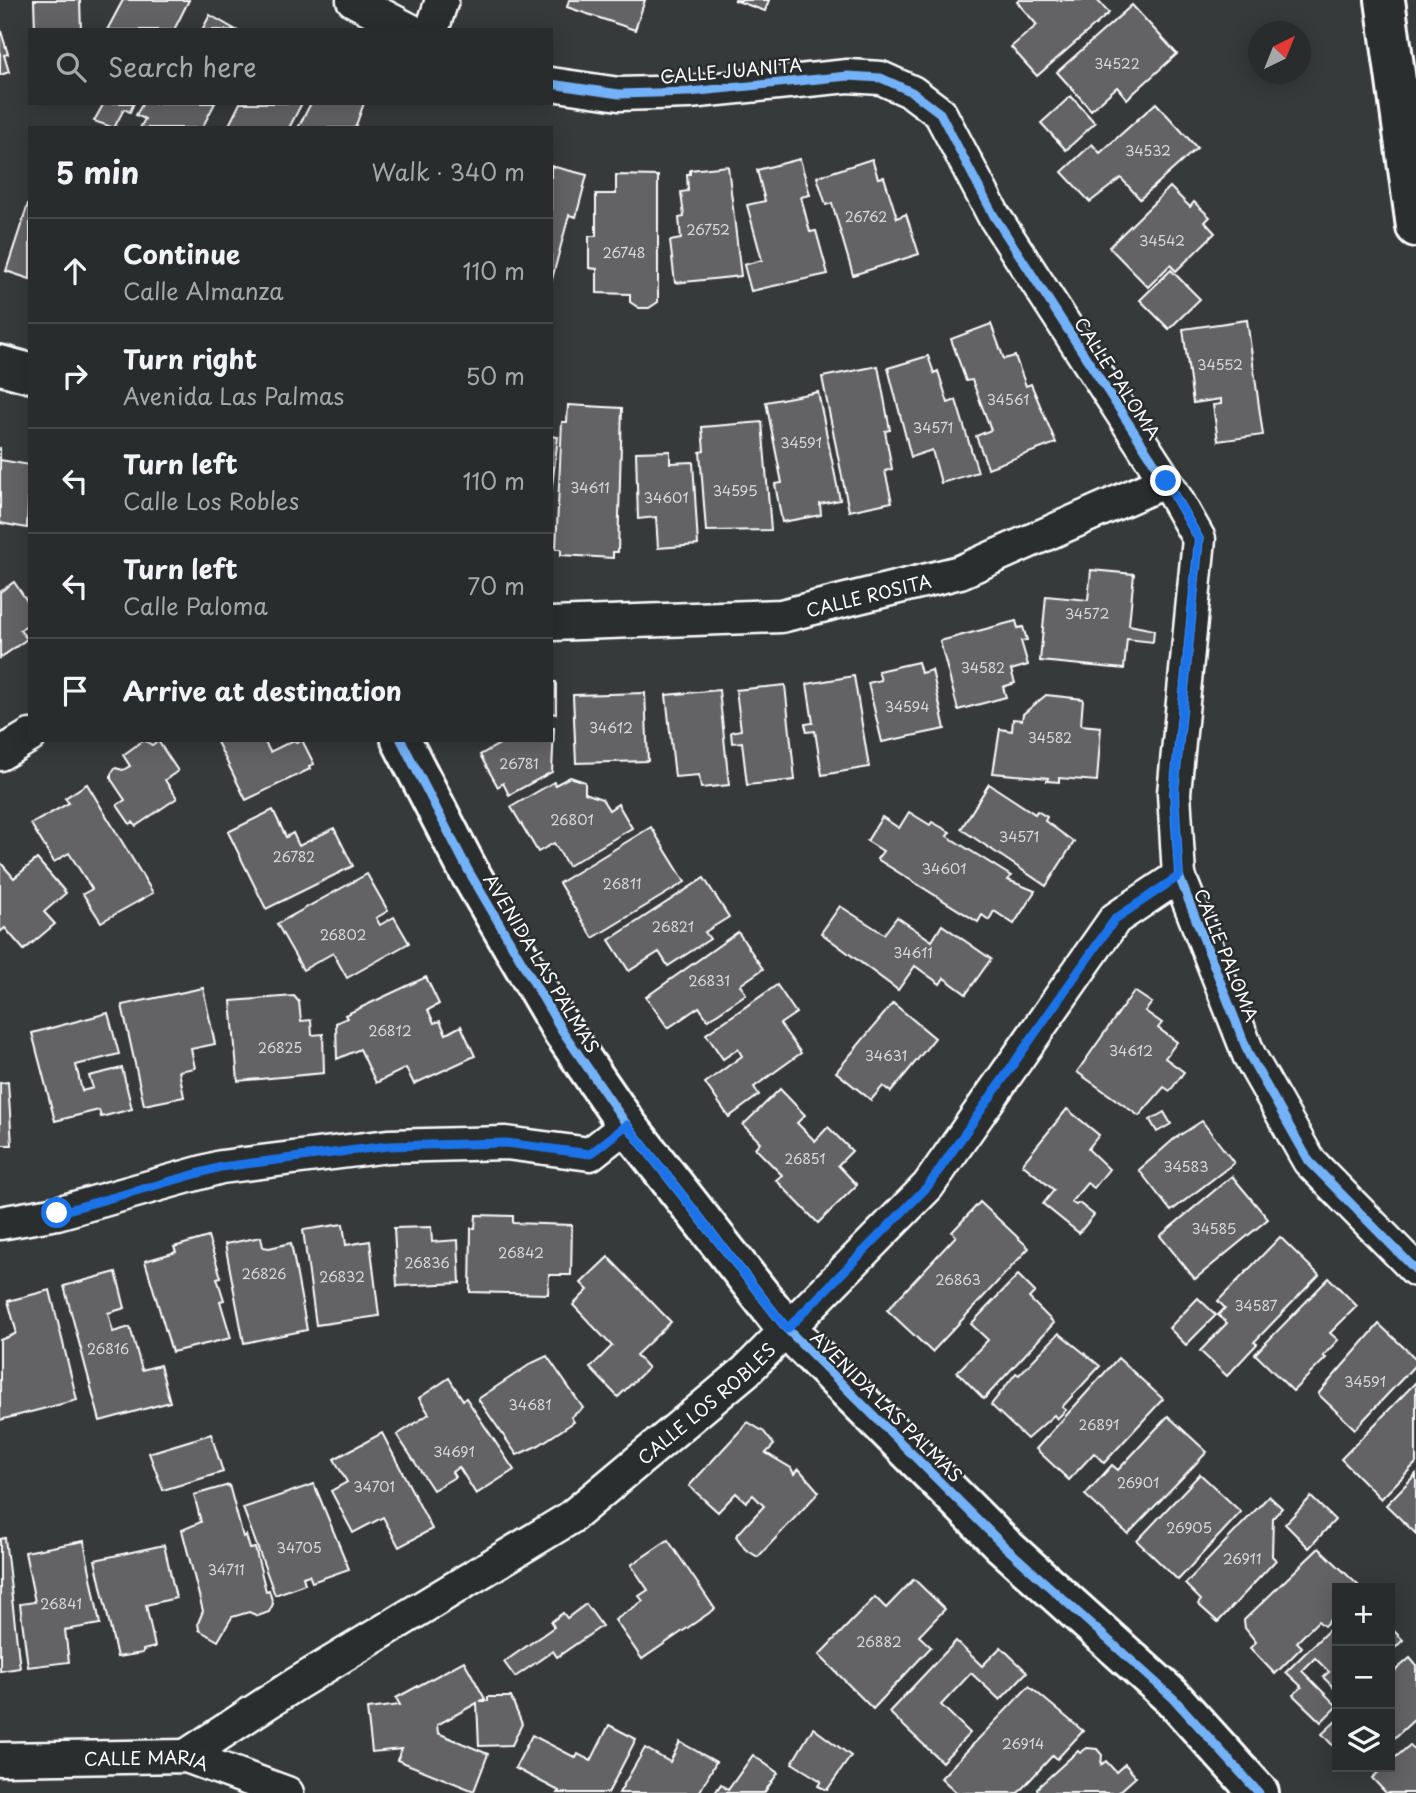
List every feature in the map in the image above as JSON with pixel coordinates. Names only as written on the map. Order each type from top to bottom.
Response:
[{"type":"main road","points":[[1385,0],[1416,227]]},
{"type":"main road","points":[[0,365],[28,372]]},
{"type":"main road","name":"AVENIDA LAS PALMAS","points":[[402,742],[468,870],[561,1029],[627,1125],[787,1329],[1003,1545],[1173,1698],[1259,1793]]},
{"type":"street","points":[[353,0],[406,28]]},
{"type":"street","points":[[433,28],[442,0]]},
{"type":"street","name":"CALLE JUANITA","points":[[553,84],[619,94],[689,92],[848,76],[881,78],[912,92]]},
{"type":"street","name":"CALLE PALOMA","points":[[912,92],[940,113],[995,216],[1166,481],[1199,539],[1174,793],[1179,876],[1249,1055],[1309,1161],[1416,1270]]},
{"type":"street","name":"CALLE ROSITA","points":[[553,624],[781,616],[960,572],[1166,481]]},
{"type":"street","points":[[0,754],[28,737]]},
{"type":"street","name":"CALLE LOS ROBLES","points":[[186,1756],[296,1684],[570,1518],[746,1371],[928,1186],[1115,919],[1179,876]]},
{"type":"street","points":[[0,1223],[57,1213],[221,1167],[374,1148],[506,1143],[590,1154],[627,1125]]},
{"type":"street","name":"CALLE MARIA","points":[[0,1759],[186,1756],[287,1793]]},
{"type":"building","points":[[34,0],[80,0],[81,28],[35,28]]},
{"type":"building","points":[[123,0],[189,0],[175,28],[108,28]]},
{"type":"building","points":[[569,0],[645,0],[635,30],[567,7]]},
{"type":"building","points":[[734,0],[769,0],[765,11]]},
{"type":"building","points":[[1097,0],[1109,13],[1037,76],[1011,47],[1037,25],[1017,2]]},
{"type":"building","points":[[1132,5],[1177,54],[1127,99],[1117,87],[1091,110],[1057,72]]},
{"type":"building","points":[[210,15],[233,28],[203,28]]},
{"type":"building","points":[[0,28],[8,54],[4,55],[9,72],[0,75]]},
{"type":"building","points":[[1071,96],[1095,123],[1066,150],[1041,123]]},
{"type":"building","points":[[1156,103],[1197,148],[1140,199],[1121,178],[1090,202],[1062,172],[1092,144],[1100,153]]},
{"type":"building","points":[[103,105],[133,105],[130,112],[124,109],[115,126],[94,121]]},
{"type":"building","points":[[142,105],[214,105],[203,126],[141,126],[145,119],[136,115]]},
{"type":"building","points":[[239,105],[301,105],[290,126],[229,125]]},
{"type":"building","points":[[310,105],[363,105],[356,126],[299,126]]},
{"type":"building","points":[[800,159],[810,195],[801,197],[810,232],[816,231],[828,274],[751,291],[744,265],[762,260],[747,205],[765,201],[757,170]]},
{"type":"building","points":[[872,159],[878,178],[884,177],[897,218],[906,214],[919,254],[853,275],[832,203],[826,205],[817,177]]},
{"type":"building","points":[[553,166],[587,175],[576,217],[569,215],[553,275]]},
{"type":"building","points":[[728,166],[741,276],[675,283],[670,241],[681,239],[679,218],[684,217],[681,192],[688,191],[687,174],[690,174],[690,170]]},
{"type":"building","points":[[616,175],[658,176],[658,302],[649,308],[639,308],[630,302],[630,294],[597,293],[597,269],[589,268],[589,236],[596,236],[596,194],[616,194]]},
{"type":"building","points":[[1170,187],[1190,207],[1194,202],[1210,217],[1205,222],[1215,233],[1176,271],[1170,265],[1148,287],[1109,247]]},
{"type":"building","points":[[28,204],[28,278],[6,271]]},
{"type":"building","points":[[1171,270],[1200,299],[1169,329],[1140,300]]},
{"type":"building","points":[[1247,320],[1263,435],[1218,441],[1213,405],[1221,404],[1221,399],[1193,403],[1183,329]]},
{"type":"building","points":[[991,324],[1004,359],[1015,356],[1026,386],[1031,384],[1056,443],[988,468],[976,436],[991,430],[972,380],[966,381],[951,339]]},
{"type":"building","points":[[928,356],[934,373],[938,371],[948,403],[956,400],[978,472],[941,483],[932,450],[911,457],[888,368]]},
{"type":"building","points":[[878,366],[890,430],[885,431],[892,469],[885,471],[892,502],[849,511],[822,377]]},
{"type":"building","points":[[818,392],[840,500],[820,504],[821,515],[782,522],[775,484],[782,483],[766,402]]},
{"type":"building","points":[[568,405],[622,408],[618,552],[613,552],[613,558],[561,555],[561,549],[556,549],[562,422],[567,422]]},
{"type":"building","points":[[762,422],[771,530],[706,531],[700,452],[704,451],[702,427]]},
{"type":"building","points":[[553,436],[558,437],[553,478]]},
{"type":"building","points":[[670,451],[670,463],[693,462],[698,545],[658,548],[656,517],[638,519],[636,452]]},
{"type":"building","points":[[0,460],[28,465],[27,528],[0,523]]},
{"type":"building","points":[[1091,570],[1134,574],[1129,625],[1154,630],[1153,642],[1127,639],[1124,669],[1040,661],[1046,596],[1088,600]]},
{"type":"building","points":[[14,582],[28,602],[28,624],[20,630],[27,639],[0,658],[0,592]]},
{"type":"building","points":[[1016,621],[1018,628],[1023,627],[1027,640],[1021,641],[1028,665],[1011,670],[1015,683],[1003,687],[1006,697],[958,710],[940,641]]},
{"type":"building","points":[[918,662],[921,673],[932,670],[945,729],[882,742],[868,683],[881,680],[878,671]]},
{"type":"building","points":[[854,676],[869,767],[822,775],[815,731],[807,732],[805,724],[813,723],[807,684]]},
{"type":"building","points":[[553,682],[556,682],[556,714],[553,713]]},
{"type":"building","points":[[785,685],[795,780],[747,785],[742,742],[732,743],[731,732],[741,730],[736,690]]},
{"type":"building","points":[[719,690],[729,785],[701,788],[699,775],[675,777],[666,695]]},
{"type":"building","points":[[645,693],[648,761],[576,763],[573,695]]},
{"type":"building","points":[[1046,695],[1083,699],[1081,725],[1101,727],[1097,781],[1059,778],[1059,782],[1047,781],[1048,778],[993,773],[1000,729],[1012,731],[1013,719],[1022,720],[1023,714]]},
{"type":"building","points":[[554,728],[552,772],[509,795],[503,783],[498,787],[480,755],[503,742],[553,742]]},
{"type":"building","points":[[141,742],[152,745],[159,742],[178,771],[165,780],[177,798],[136,826],[133,822],[130,824],[117,805],[125,800],[111,779],[115,768],[123,770],[130,766],[123,755]]},
{"type":"building","points":[[217,742],[265,742],[270,752],[290,742],[303,742],[314,764],[309,766],[310,769],[246,800]]},
{"type":"building","points":[[570,777],[585,782],[585,793],[602,799],[609,810],[618,804],[632,828],[568,866],[554,843],[538,852],[511,807],[554,782],[555,785]]},
{"type":"building","points":[[87,784],[153,893],[101,922],[83,894],[92,889],[69,853],[54,862],[31,824],[69,803],[65,798]]},
{"type":"building","points":[[989,784],[1035,814],[1037,811],[1047,817],[1045,821],[1074,842],[1046,886],[961,829]]},
{"type":"building","points":[[273,810],[286,837],[293,833],[299,846],[334,828],[353,866],[266,909],[228,832]]},
{"type":"building","points":[[909,812],[930,825],[932,822],[950,832],[947,836],[1011,876],[1008,880],[1035,891],[1014,924],[994,911],[989,920],[982,915],[978,922],[877,859],[883,851],[867,841],[882,817],[899,828]]},
{"type":"building","points":[[651,827],[685,882],[593,938],[559,883]]},
{"type":"building","points":[[37,859],[66,893],[44,912],[55,924],[24,950],[5,928],[0,932],[0,862],[14,878]]},
{"type":"building","points":[[367,874],[388,911],[376,918],[380,925],[394,917],[409,943],[347,978],[333,953],[303,970],[277,924]]},
{"type":"building","points":[[704,878],[729,917],[705,932],[710,939],[668,966],[659,952],[629,971],[609,940]]},
{"type":"building","points":[[840,906],[884,934],[897,917],[932,941],[942,925],[991,959],[966,994],[944,978],[940,984],[915,966],[898,990],[821,933]]},
{"type":"building","points":[[738,932],[763,969],[740,985],[746,994],[708,1020],[699,1007],[668,1028],[646,997]]},
{"type":"building","points":[[426,977],[439,1004],[428,1010],[434,1023],[440,1021],[446,1034],[461,1026],[475,1056],[414,1084],[406,1068],[376,1083],[360,1049],[337,1059],[336,1023],[347,1018],[345,1015]]},
{"type":"building","points":[[777,985],[796,1013],[780,1024],[801,1053],[754,1087],[759,1095],[729,1117],[705,1083],[742,1056],[738,1049],[723,1059],[706,1034]]},
{"type":"building","points":[[203,988],[215,1044],[191,1049],[195,1068],[179,1071],[184,1097],[144,1105],[122,1005]]},
{"type":"building","points":[[1134,991],[1152,1003],[1145,1011],[1162,1023],[1158,1028],[1177,1042],[1165,1058],[1184,1072],[1170,1091],[1164,1087],[1139,1116],[1077,1072]]},
{"type":"building","points":[[294,996],[299,1002],[301,1021],[311,1020],[312,1035],[323,1034],[324,1073],[238,1081],[231,1001]]},
{"type":"building","points":[[893,1003],[935,1038],[891,1092],[883,1086],[871,1100],[836,1072]]},
{"type":"building","points":[[108,1013],[119,1054],[76,1065],[82,1091],[93,1088],[89,1076],[122,1068],[132,1109],[101,1117],[99,1110],[55,1121],[32,1033]]},
{"type":"building","points":[[8,1082],[12,1145],[0,1145],[0,1083]]},
{"type":"building","points":[[780,1089],[805,1115],[797,1123],[815,1141],[828,1127],[852,1151],[838,1165],[857,1185],[818,1223],[776,1180],[782,1175],[755,1148],[760,1142],[743,1125]]},
{"type":"building","points":[[1067,1109],[1099,1135],[1088,1149],[1109,1169],[1094,1188],[1087,1183],[1071,1202],[1076,1205],[1079,1203],[1094,1215],[1079,1233],[1043,1204],[1054,1190],[1022,1164]]},
{"type":"building","points":[[1164,1112],[1171,1124],[1157,1132],[1150,1120]]},
{"type":"building","points":[[1202,1121],[1234,1163],[1171,1211],[1139,1170],[1174,1139]]},
{"type":"building","points":[[1232,1176],[1268,1219],[1195,1279],[1160,1236]]},
{"type":"building","points":[[980,1202],[1029,1248],[932,1352],[887,1310],[956,1236],[952,1232]]},
{"type":"building","points":[[476,1215],[513,1216],[513,1223],[572,1225],[571,1275],[549,1275],[548,1294],[470,1292],[471,1228],[475,1228]]},
{"type":"building","points":[[343,1224],[346,1245],[370,1241],[379,1316],[316,1325],[303,1230]]},
{"type":"building","points":[[431,1227],[432,1242],[458,1240],[460,1283],[397,1286],[394,1228]]},
{"type":"building","points":[[208,1237],[221,1277],[217,1278],[224,1300],[220,1301],[231,1338],[172,1352],[145,1261],[176,1252],[174,1247]]},
{"type":"building","points":[[261,1237],[263,1247],[291,1243],[307,1330],[244,1343],[225,1244]]},
{"type":"building","points":[[1280,1237],[1319,1275],[1254,1342],[1257,1344],[1227,1376],[1200,1351],[1227,1323],[1218,1315],[1225,1308],[1218,1301]]},
{"type":"building","points":[[608,1257],[671,1322],[636,1355],[648,1368],[618,1397],[590,1368],[612,1346],[573,1305],[588,1290],[581,1283]]},
{"type":"building","points":[[116,1272],[125,1308],[108,1313],[113,1332],[130,1327],[142,1370],[160,1365],[170,1402],[100,1421],[64,1286]]},
{"type":"building","points":[[1018,1275],[1035,1292],[1029,1298],[1054,1323],[984,1399],[957,1372],[988,1340],[971,1324]]},
{"type":"building","points":[[1329,1278],[1357,1306],[1330,1333],[1338,1340],[1323,1356],[1326,1358],[1293,1391],[1255,1354]]},
{"type":"building","points":[[50,1290],[77,1400],[0,1420],[0,1340],[15,1334],[16,1330],[8,1301]]},
{"type":"building","points":[[1198,1298],[1216,1315],[1186,1345],[1169,1328]]},
{"type":"building","points":[[1379,1324],[1416,1359],[1416,1364],[1355,1429],[1318,1394]]},
{"type":"building","points":[[1059,1333],[1100,1366],[1062,1407],[1066,1410],[1057,1419],[1054,1415],[1027,1439],[991,1405],[1016,1373],[1019,1375]]},
{"type":"building","points":[[547,1356],[583,1408],[571,1417],[574,1422],[539,1445],[517,1455],[478,1399]]},
{"type":"building","points":[[1118,1358],[1163,1399],[1104,1463],[1094,1453],[1069,1480],[1036,1449]]},
{"type":"building","points":[[449,1378],[463,1400],[466,1398],[514,1470],[476,1494],[459,1467],[452,1472],[455,1477],[433,1490],[397,1435],[429,1414],[419,1398]]},
{"type":"building","points":[[1416,1382],[1416,1463],[1381,1499],[1341,1459]]},
{"type":"building","points":[[1168,1416],[1207,1452],[1128,1534],[1085,1495],[1112,1465],[1118,1470]]},
{"type":"building","points":[[748,1422],[764,1432],[774,1445],[766,1453],[791,1468],[794,1474],[799,1469],[819,1492],[758,1557],[745,1549],[736,1536],[764,1506],[753,1495],[746,1502],[736,1493],[718,1512],[689,1486]]},
{"type":"building","points":[[382,1433],[432,1529],[399,1547],[383,1517],[353,1533],[331,1491],[347,1482],[334,1459]]},
{"type":"building","points":[[211,1434],[223,1472],[163,1490],[149,1453]]},
{"type":"building","points":[[1200,1474],[1241,1512],[1178,1580],[1137,1541]]},
{"type":"building","points":[[1416,1474],[1416,1534],[1386,1505]]},
{"type":"building","points":[[314,1484],[349,1569],[312,1582],[309,1575],[303,1577],[305,1584],[275,1595],[243,1508]]},
{"type":"building","points":[[229,1485],[243,1537],[246,1535],[250,1549],[255,1548],[266,1591],[269,1590],[273,1604],[269,1612],[258,1616],[249,1612],[232,1617],[218,1641],[199,1630],[198,1623],[203,1611],[182,1530],[201,1522],[194,1495]]},
{"type":"building","points":[[1269,1496],[1282,1508],[1273,1518],[1272,1556],[1276,1560],[1218,1622],[1198,1604],[1201,1600],[1185,1584]]},
{"type":"building","points":[[1311,1497],[1335,1520],[1309,1548],[1285,1524]]},
{"type":"building","points":[[5,1538],[20,1668],[0,1671],[0,1539]]},
{"type":"building","points":[[668,1540],[715,1609],[642,1659],[615,1620],[643,1601],[639,1596],[648,1590],[631,1565]]},
{"type":"building","points":[[84,1541],[100,1624],[65,1630],[69,1662],[28,1667],[20,1604],[35,1602],[25,1552]]},
{"type":"building","points":[[164,1545],[176,1598],[146,1605],[155,1647],[143,1650],[143,1653],[117,1657],[95,1560]]},
{"type":"building","points":[[1319,1548],[1356,1583],[1332,1583],[1332,1618],[1324,1626],[1318,1621],[1297,1642],[1302,1647],[1275,1674],[1250,1648],[1256,1642],[1245,1628],[1244,1620]]},
{"type":"building","points":[[914,1579],[945,1609],[919,1636],[931,1647],[873,1709],[819,1655],[875,1597],[886,1608]]},
{"type":"building","points":[[586,1604],[602,1626],[557,1657],[553,1651],[515,1677],[504,1662],[554,1627],[551,1622],[563,1613],[567,1618]]},
{"type":"building","points":[[1332,1627],[1332,1686],[1323,1677],[1329,1672],[1315,1658],[1302,1671],[1332,1701],[1332,1711],[1321,1722],[1293,1695],[1302,1687],[1286,1672]]},
{"type":"building","points":[[1395,1632],[1403,1640],[1395,1648]]},
{"type":"building","points":[[956,1641],[982,1666],[1001,1647],[1027,1672],[1000,1700],[971,1673],[941,1705],[970,1733],[942,1762],[889,1712]]},
{"type":"building","points":[[1410,1658],[1416,1665],[1416,1718],[1395,1737],[1395,1709],[1395,1671]]},
{"type":"building","points":[[464,1661],[485,1699],[480,1701],[488,1701],[488,1697],[511,1697],[522,1724],[512,1745],[479,1746],[477,1703],[437,1725],[438,1733],[488,1754],[474,1791],[397,1760],[402,1749],[372,1752],[367,1709],[400,1705],[396,1698]]},
{"type":"building","points":[[1029,1686],[1083,1731],[1057,1759],[1053,1755],[1018,1793],[957,1793],[941,1778]]},
{"type":"building","points":[[609,1725],[636,1739],[608,1793],[558,1793],[559,1791],[515,1768],[532,1735],[576,1758],[578,1754],[591,1761]]},
{"type":"building","points":[[1332,1725],[1332,1745],[1322,1734]]},
{"type":"building","points":[[813,1728],[851,1756],[827,1790],[818,1786],[821,1781],[792,1763]]},
{"type":"building","points":[[680,1742],[716,1762],[699,1793],[619,1793],[645,1748],[670,1762]]},
{"type":"building","points":[[1410,1745],[1414,1749],[1416,1747],[1416,1793],[1386,1793],[1372,1778],[1379,1772],[1395,1772],[1395,1758]]},
{"type":"building","points":[[1087,1748],[1097,1749],[1102,1755],[1101,1765],[1106,1761],[1116,1772],[1125,1764],[1136,1777],[1118,1793],[1038,1793],[1037,1788],[1078,1751],[1080,1753]]},
{"type":"building","points":[[753,1755],[778,1773],[764,1793],[715,1793],[721,1784],[728,1790]]},
{"type":"cycle path","points":[[553,84],[619,94],[689,92],[848,76],[881,78],[912,92],[940,113],[994,216],[1166,481],[1199,539],[1174,793],[1179,876],[1249,1055],[1309,1161],[1416,1270]]},
{"type":"cycle path","points":[[402,742],[468,870],[561,1029],[627,1125],[787,1329],[1003,1545],[1173,1698],[1259,1793]]},
{"type":"route","points":[[57,1213],[221,1167],[388,1146],[506,1143],[590,1154],[627,1125],[787,1329],[928,1186],[1115,919],[1179,876],[1174,793],[1199,539],[1166,481]]}]
